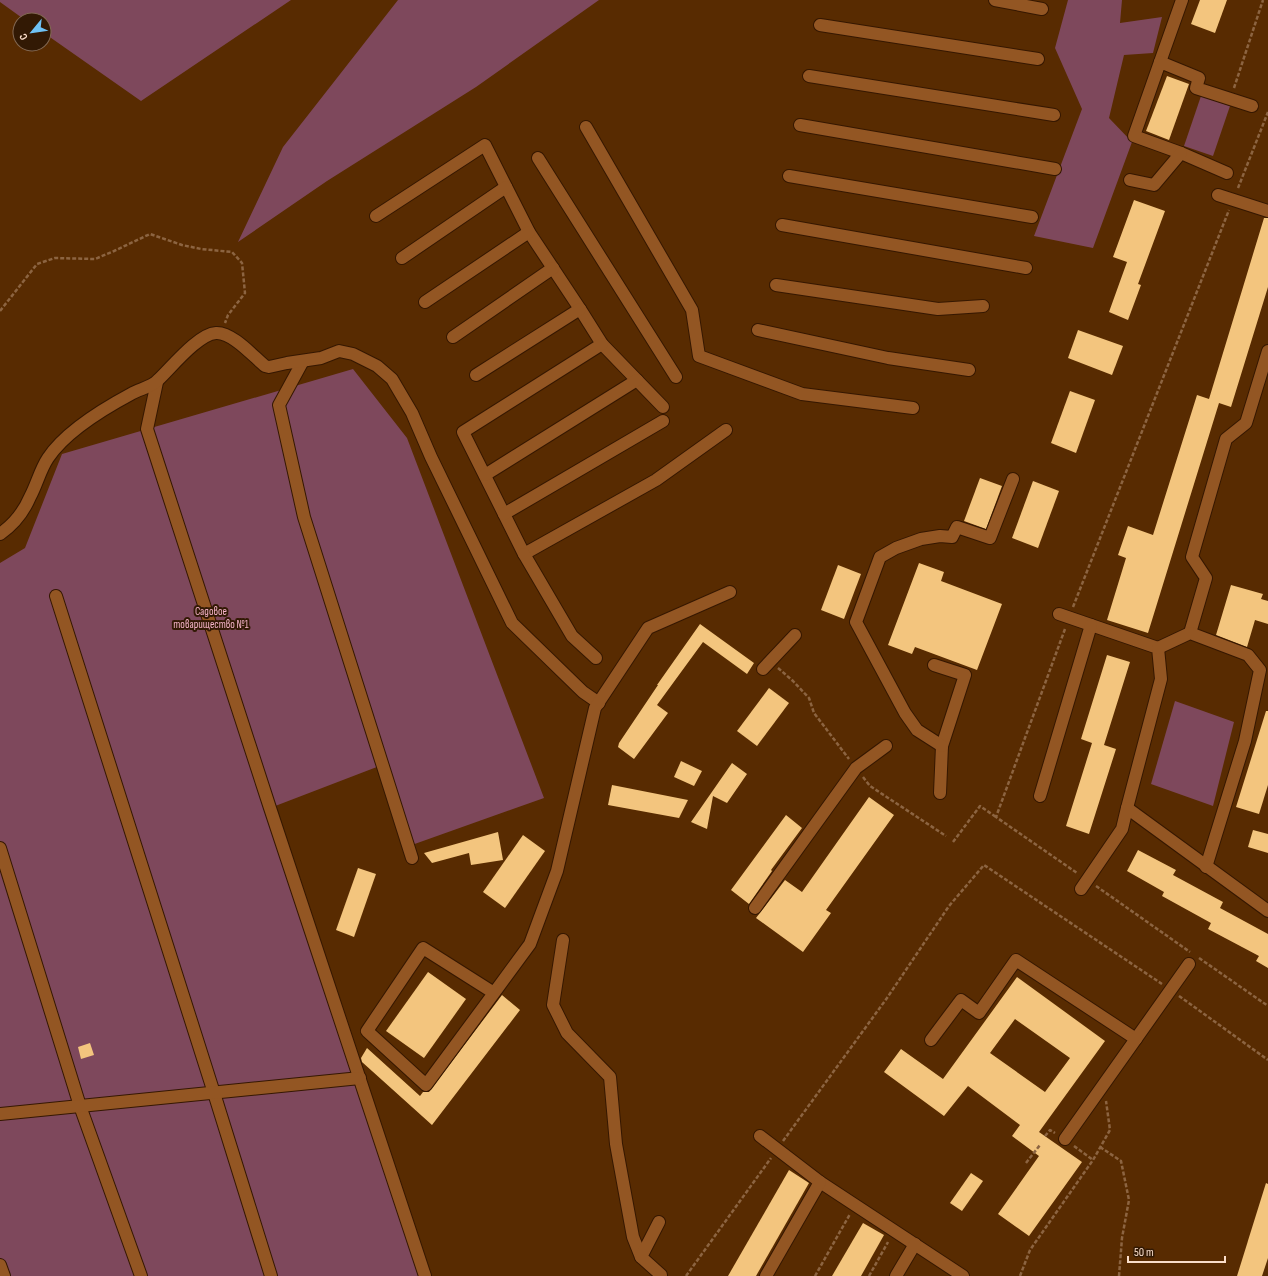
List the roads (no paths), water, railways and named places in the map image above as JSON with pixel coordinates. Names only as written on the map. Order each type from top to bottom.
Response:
[{"type":"street","points":[[995,0],[1042,9]]},
{"type":"street","points":[[1182,0],[1134,136],[1181,153],[1227,173]]},
{"type":"street","points":[[820,25],[1038,59]]},
{"type":"street","points":[[1160,62],[1199,78],[1196,88],[1252,106]]},
{"type":"street","points":[[810,76],[1054,115]]},
{"type":"street","points":[[800,125],[1055,169]]},
{"type":"street","points":[[586,127],[692,310],[699,356],[802,394],[913,408]]},
{"type":"street","points":[[376,216],[485,145],[529,232],[580,308],[602,344],[663,407]]},
{"type":"street","points":[[1130,180],[1154,185],[1181,153]]},
{"type":"street","points":[[538,158],[676,377]]},
{"type":"street","points":[[789,176],[1032,217]]},
{"type":"street","points":[[402,258],[506,187]]},
{"type":"street","points":[[1218,195],[1268,211]]},
{"type":"street","points":[[782,225],[1026,268]]},
{"type":"street","points":[[426,302],[529,232]]},
{"type":"street","points":[[453,337],[553,268]]},
{"type":"street","points":[[776,285],[938,309],[983,306]]},
{"type":"street","points":[[476,375],[580,308]]},
{"type":"street","points":[[758,330],[888,358],[969,370]]},
{"type":"street","points":[[0,534],[11,524],[24,508],[31,496],[48,457],[60,445],[86,422],[132,393],[157,382],[172,364],[197,342],[214,332],[230,337],[265,366],[269,367],[321,358],[338,351],[347,352],[377,366],[392,379],[412,413],[431,457],[512,622],[583,692],[599,703]]},
{"type":"street","points":[[596,658],[572,636],[524,554],[464,432],[602,344]]},
{"type":"street","points":[[1190,633],[1206,578],[1192,557],[1226,439],[1246,423],[1268,351]]},
{"type":"street","points":[[303,361],[279,405],[304,517],[412,858]]},
{"type":"street","points":[[485,475],[637,380]]},
{"type":"street","points":[[157,382],[147,429],[270,808],[425,1276]]},
{"type":"street","points":[[504,514],[663,421]]},
{"type":"street","points":[[524,554],[656,480],[726,430]]},
{"type":"street","points":[[942,746],[917,730],[905,713],[856,622],[880,557],[896,548],[921,539],[940,536],[952,537],[957,527],[990,538],[1013,479]]},
{"type":"street","points":[[494,993],[423,948],[367,1031],[426,1085],[494,993],[530,944],[554,878],[596,708],[599,703],[648,628],[730,592]]},
{"type":"street","points":[[56,596],[271,1276]]},
{"type":"street","points":[[1064,616],[1158,648],[1190,633],[1248,655],[1260,670],[1245,741],[1206,867]]},
{"type":"street","points":[[1040,796],[1091,625]]},
{"type":"street","points":[[763,669],[794,635]]},
{"type":"street","points":[[1084,885],[1122,829],[1161,679],[1158,648]]},
{"type":"street","points":[[934,665],[965,675],[942,746],[940,793]]},
{"type":"street","points":[[755,908],[856,768],[886,746]]},
{"type":"street","points":[[1127,808],[1268,911]]},
{"type":"street","points":[[0,848],[80,1106],[141,1276]]},
{"type":"street","points":[[563,940],[553,1005],[567,1033],[610,1077],[616,1144],[633,1237],[641,1257],[660,1275]]},
{"type":"street","points":[[1065,1139],[1192,958]]},
{"type":"street","points":[[931,1040],[961,1000],[979,1013],[1016,960],[1136,1039]]},
{"type":"street","points":[[0,1114],[360,1078]]},
{"type":"street","points":[[760,1136],[820,1182],[963,1276]]},
{"type":"street","points":[[766,1276],[820,1182]]},
{"type":"street","points":[[641,1257],[659,1222]]},
{"type":"street","points":[[896,1276],[915,1244]]},
{"type":"street","points":[[0,1265],[4,1276]]},
{"type":"park label","name":"Садовое товарищество №1","points":[[211,617]]}]
